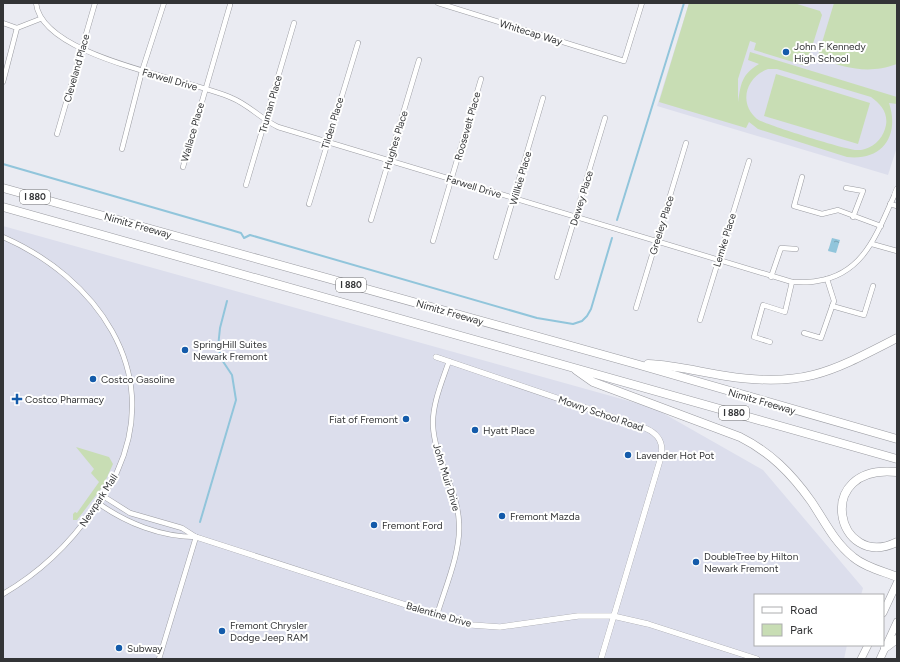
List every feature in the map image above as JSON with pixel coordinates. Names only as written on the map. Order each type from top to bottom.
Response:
[{"type":"highway","name":"Nimitz Freeway","points":[[3,188],[636,364],[897,439]]},
{"type":"highway","name":"Nimitz Freeway","points":[[3,207],[897,459]]},
{"type":"highway","points":[[3,212],[75,228]]},
{"type":"highway","points":[[636,364],[669,365],[752,379],[790,380],[826,372],[897,338]]},
{"type":"highway","points":[[572,367],[593,382],[740,437],[768,453],[793,477],[843,548],[863,563],[897,577]]},
{"type":"highway","points":[[857,428],[897,434]]},
{"type":"highway","points":[[897,472],[874,472],[860,477],[850,485],[842,497],[841,512],[844,524],[850,534],[859,543],[873,547],[887,547],[897,542]]},
{"type":"highway","points":[[885,648],[897,639]]},
{"type":"main road","points":[[884,611],[897,583]]},
{"type":"main road","points":[[880,659],[897,622]]},
{"type":"main road","points":[[861,659],[868,646]]},
{"type":"street","points":[[3,23],[17,28],[40,19],[36,3]]},
{"type":"street","name":"Cleveland Place","points":[[57,134],[95,3]]},
{"type":"street","points":[[122,150],[142,71],[164,3]]},
{"type":"street","name":"Whitecap Way","points":[[438,3],[624,61],[642,3]]},
{"type":"street","name":"Wallace Place","points":[[183,167],[230,5]]},
{"type":"street","name":"Farwell Drive","points":[[40,19],[63,40],[81,49],[142,71],[205,89],[238,101],[265,120],[278,127],[771,277],[792,282],[817,282],[827,279],[844,271],[859,260],[872,244],[896,192]]},
{"type":"street","name":"Truman Place","points":[[246,185],[294,22]]},
{"type":"street","points":[[3,82],[17,28]]},
{"type":"street","name":"Tilden Place","points":[[309,204],[326,142],[358,43]]},
{"type":"street","name":"Hughes Place","points":[[371,220],[418,60]]},
{"type":"street","name":"Roosevelt Place","points":[[433,241],[481,79]]},
{"type":"street","name":"Willkie Place","points":[[496,257],[543,98]]},
{"type":"street","name":"Dewey Place","points":[[557,277],[605,118]]},
{"type":"street","name":"Greeley Place","points":[[636,308],[686,142]]},
{"type":"street","name":"Lemke Place","points":[[700,320],[750,160]]},
{"type":"street","points":[[802,177],[794,206],[822,214],[838,210],[853,217],[881,226]]},
{"type":"street","points":[[846,188],[863,191],[853,217]]},
{"type":"street","points":[[890,204],[897,206]]},
{"type":"street","name":"Newpark Mall","points":[[3,237],[40,256],[76,285],[101,312],[119,343],[128,371],[132,414],[123,458],[117,472],[98,503],[59,552],[26,580],[3,594]]},
{"type":"street","points":[[872,244],[897,251]]},
{"type":"street","points":[[771,277],[781,248],[796,249]]},
{"type":"street","points":[[804,333],[821,338],[834,301],[827,279]]},
{"type":"street","points":[[770,342],[754,337],[763,305],[785,312],[792,282]]},
{"type":"street","points":[[832,306],[864,315],[874,286]]},
{"type":"street","name":"Mowry School Road","points":[[436,357],[645,428],[659,437],[662,446],[661,457],[600,659]]},
{"type":"street","name":"John Muir Drive","points":[[437,615],[456,551],[459,532],[457,509],[436,445],[433,426],[435,405],[449,361]]},
{"type":"street","name":"Balentine Drive","points":[[103,496],[130,513],[182,528],[196,537],[472,625],[500,627],[578,616],[614,616],[648,624],[757,659]]},
{"type":"street","name":"Balentine Drive","points":[[98,503],[127,522],[179,537],[196,537]]},
{"type":"street","points":[[159,659],[196,537]]},
{"type":"shaded area","name":"John F Kennedy High School","points":[[689,3],[897,3],[897,147],[888,175],[657,106]]},
{"type":"shaded area","points":[[3,226],[654,408],[763,470],[863,588],[861,594],[754,594],[754,646],[847,646],[844,659],[3,659]]},
{"type":"green space","points":[[689,3],[794,3],[820,11],[822,15],[806,66],[754,50],[756,43],[750,41],[738,79],[738,102],[745,76],[759,64],[748,60],[750,52],[897,97],[897,104],[889,103],[892,115],[892,126],[890,136],[885,144],[879,150],[870,155],[859,157],[847,157],[758,129],[749,122],[746,128],[659,102]],"holes":[[[768,69],[777,69],[871,97],[881,106],[885,113],[886,125],[881,137],[873,146],[869,148],[863,150],[849,149],[774,126],[757,119],[751,113],[748,106],[746,98],[747,91],[754,78],[760,73]]]},
{"type":"green space","points":[[834,3],[897,3],[897,64],[876,69],[857,69],[817,59]]},
{"type":"green space","points":[[776,74],[870,103],[858,144],[764,116]]},
{"type":"green space","points":[[76,447],[109,457],[113,464],[103,486],[77,520],[73,520],[73,514],[75,512],[77,513],[99,482],[91,473],[94,469]]},
{"type":"water","points":[[832,238],[840,240],[836,253],[828,251]]},
{"type":"waterway","points":[[617,220],[684,3]]},
{"type":"waterway","points":[[3,164],[241,233],[244,238],[250,235],[537,318],[573,324],[582,321],[591,309],[612,238]]},
{"type":"waterway","points":[[200,522],[236,400],[232,375],[222,360],[218,347],[220,328],[227,301]]},
{"type":"place","name":"John F Kennedy High School","points":[[786,52]]},
{"type":"place","name":"SpringHill Suites Newark Fremont","points":[[185,350]]},
{"type":"place","name":"Costco Gasoline","points":[[93,379]]},
{"type":"place","name":"Costco Pharmacy","points":[[17,399]]},
{"type":"place","name":"Fiat of Fremont","points":[[406,419]]},
{"type":"place","name":"Hyatt Place","points":[[475,430]]},
{"type":"place","name":"Lavender Hot Pot","points":[[628,455]]},
{"type":"place","name":"Fremont Mazda","points":[[502,516]]},
{"type":"place","name":"Fremont Ford","points":[[374,525]]},
{"type":"place","name":"DoubleTree by Hilton Newark Fremont","points":[[696,562]]},
{"type":"place","name":"Fremont Chrysler Dodge Jeep RAM","points":[[222,631]]},
{"type":"place","name":"Subway","points":[[119,648]]}]
